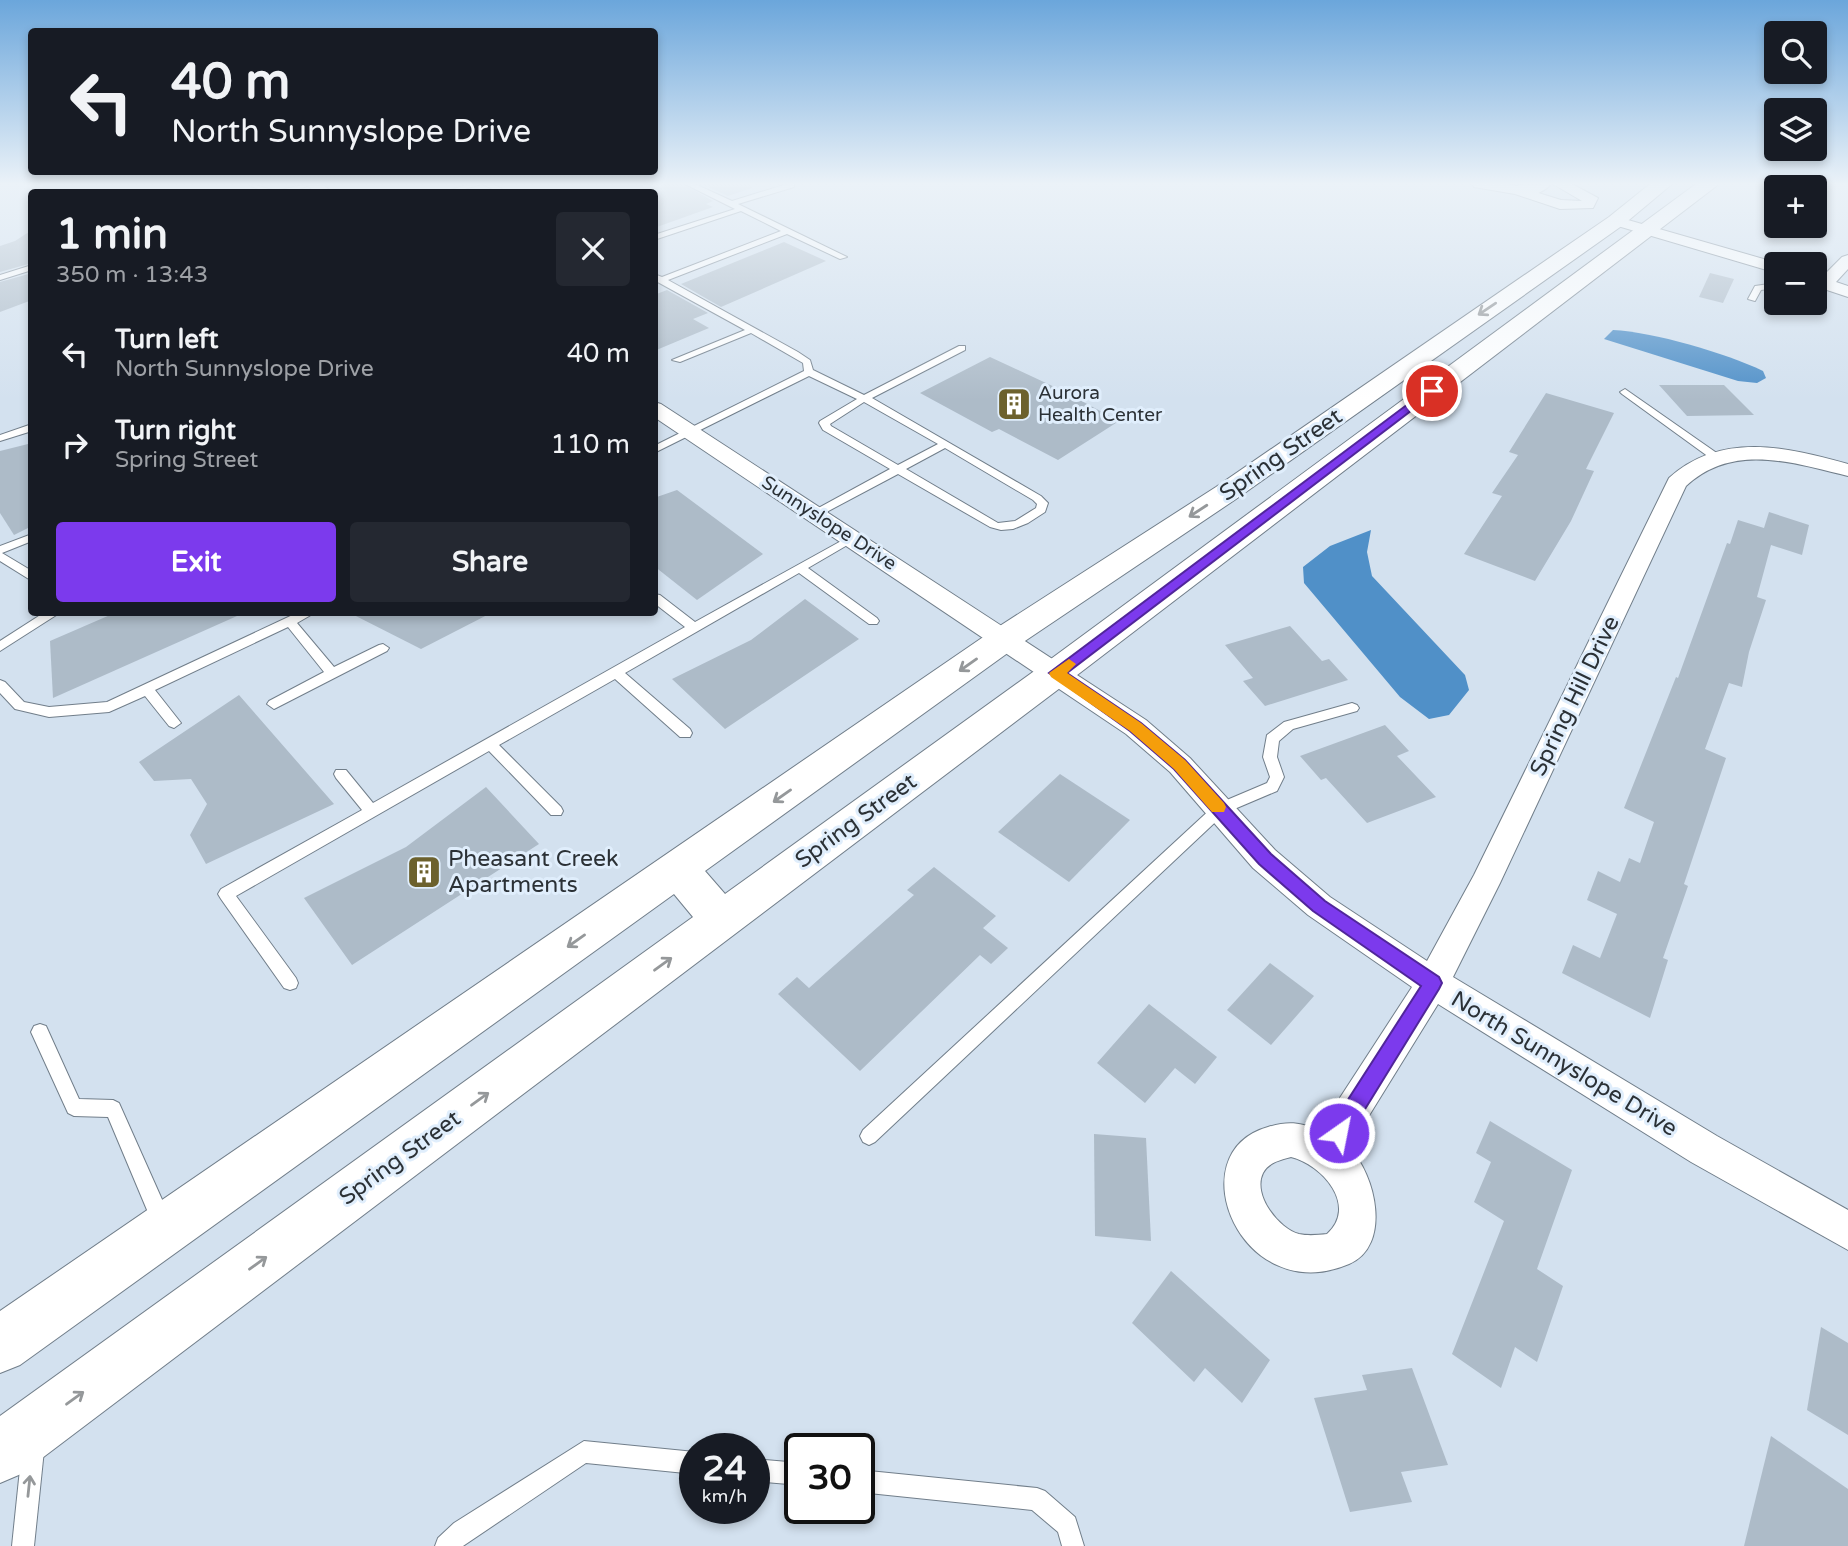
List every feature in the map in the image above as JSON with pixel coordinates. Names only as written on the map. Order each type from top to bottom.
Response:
[{"type":"main road","name":"Spring Street","points":[[0,1345],[1004,639],[1585,256]]},
{"type":"main road","name":"Spring Street","points":[[0,1453],[1056,673],[1592,256]]},
{"type":"main road","points":[[678,869],[722,920]]},
{"type":"street","points":[[1735,256],[1764,265]]},
{"type":"street","points":[[1827,277],[1848,260]]},
{"type":"street","points":[[1827,286],[1848,292]]},
{"type":"street","name":"Sunnyslope Drive","points":[[658,411],[1004,639]]},
{"type":"street","name":"Spring Hill Drive","points":[[1326,1152],[1433,983],[1485,883],[1677,483],[1686,471],[1717,458],[1753,454],[1786,456],[1848,470]]},
{"type":"street","name":"North Sunnyslope Drive","points":[[1004,639],[1136,727],[1180,765],[1265,859],[1319,906],[1433,983],[1704,1149],[1848,1231]]},
{"type":"lane","points":[[658,278],[718,256]]},
{"type":"lane","points":[[0,278],[28,268]]},
{"type":"lane","points":[[658,278],[807,362],[809,372]]},
{"type":"lane","points":[[1752,299],[1758,288],[1764,287]]},
{"type":"lane","points":[[677,360],[752,330]]},
{"type":"lane","points":[[809,372],[863,399],[1043,503],[1041,510],[1015,527],[1003,528],[827,428],[824,423],[863,399],[962,348]]},
{"type":"lane","points":[[658,448],[809,372]]},
{"type":"lane","points":[[1625,392],[1717,458]]},
{"type":"lane","points":[[1,435],[28,429]]},
{"type":"lane","points":[[815,514],[943,445]]},
{"type":"lane","points":[[290,983],[226,894],[852,538]]},
{"type":"lane","points":[[0,550],[28,539]]},
{"type":"lane","points":[[0,556],[28,574]]},
{"type":"lane","points":[[800,568],[873,621]]},
{"type":"lane","points":[[658,600],[694,628]]},
{"type":"lane","points":[[0,647],[49,616]]},
{"type":"lane","points":[[0,685],[20,706],[49,712],[109,707],[302,616]]},
{"type":"lane","points":[[290,622],[332,673]]},
{"type":"lane","points":[[274,704],[383,648]]},
{"type":"lane","points":[[616,672],[685,733]]},
{"type":"lane","points":[[147,689],[174,723]]},
{"type":"lane","points":[[869,1136],[1220,809],[1272,788],[1277,776],[1270,757],[1272,739],[1289,725],[1352,708]]},
{"type":"lane","points":[[490,744],[556,811]]},
{"type":"lane","points":[[341,774],[372,811]]},
{"type":"lane","points":[[40,1032],[74,1107],[113,1108],[165,1230]]},
{"type":"lane","points":[[23,1546],[36,1427]]},
{"type":"lane","points":[[446,1546],[462,1531],[584,1452],[679,1461]]},
{"type":"lane","points":[[875,1483],[1037,1499],[1067,1525],[1073,1546]]},
{"type":"water","points":[[1613,330],[1668,339],[1710,351],[1763,371],[1766,378],[1757,383],[1738,381],[1604,339]]},
{"type":"water","points":[[1371,530],[1367,552],[1372,576],[1465,675],[1469,690],[1449,715],[1429,719],[1400,697],[1304,583],[1303,567],[1330,546]]},
{"type":"building","points":[[0,256],[28,256],[28,264],[0,272]]},
{"type":"building","points":[[749,256],[815,256],[826,261],[721,307],[681,284]]},
{"type":"building","points":[[1710,273],[1734,279],[1723,303],[1699,297]]},
{"type":"building","points":[[28,274],[28,302],[0,312],[0,282]]},
{"type":"building","points":[[667,290],[708,313],[693,319],[709,328],[658,349],[658,293]]},
{"type":"building","name":"Aurora Health Center","points":[[990,357],[1119,421],[1058,460],[999,429],[992,432],[920,393]]},
{"type":"building","points":[[1659,385],[1724,385],[1754,415],[1687,416]]},
{"type":"building","points":[[1546,393],[1614,413],[1586,469],[1594,471],[1571,521],[1535,581],[1464,554],[1502,496],[1492,493],[1518,455],[1509,452]]},
{"type":"building","points":[[28,444],[28,528],[14,535],[0,513],[0,451]]},
{"type":"building","points":[[677,490],[763,554],[697,600],[658,569],[658,497]]},
{"type":"building","points":[[1769,512],[1809,525],[1802,555],[1771,545],[1757,597],[1766,600],[1749,652],[1742,687],[1729,683],[1705,749],[1726,758],[1684,884],[1688,886],[1663,958],[1668,960],[1650,1018],[1562,973],[1573,945],[1600,958],[1617,914],[1587,900],[1598,871],[1620,882],[1629,858],[1640,863],[1654,822],[1624,808],[1676,677],[1678,678],[1727,543],[1730,544],[1738,520],[1764,528]]},
{"type":"building","points":[[805,599],[859,639],[725,729],[672,679],[751,640]]},
{"type":"building","points":[[108,616],[237,616],[53,698],[50,641]]},
{"type":"building","points":[[356,616],[485,616],[421,649]]},
{"type":"building","points":[[1290,626],[1322,661],[1329,659],[1348,680],[1265,706],[1243,681],[1253,678],[1225,645]]},
{"type":"building","points":[[239,695],[334,804],[206,864],[190,835],[207,804],[191,779],[154,781],[139,762]]},
{"type":"building","points":[[1385,725],[1409,751],[1397,756],[1436,797],[1367,823],[1326,778],[1321,780],[1300,756]]},
{"type":"building","points":[[1060,774],[1130,820],[1069,882],[998,832]]},
{"type":"building","name":"Pheasant Creek Apartments","points":[[486,787],[539,844],[352,965],[304,898],[406,847]]},
{"type":"building","points":[[934,867],[996,916],[983,928],[1008,948],[991,964],[980,955],[860,1071],[778,994],[797,977],[809,988],[914,895],[907,890]]},
{"type":"building","points":[[1270,963],[1314,996],[1271,1045],[1227,1010]]},
{"type":"building","points":[[1149,1004],[1217,1057],[1195,1084],[1175,1068],[1145,1103],[1097,1063]]},
{"type":"building","points":[[1490,1121],[1572,1170],[1537,1269],[1563,1286],[1537,1362],[1515,1347],[1501,1388],[1452,1354],[1504,1221],[1474,1202],[1491,1162],[1476,1153]]},
{"type":"building","points":[[1094,1134],[1146,1138],[1151,1241],[1095,1236]]},
{"type":"building","points":[[1171,1271],[1270,1360],[1242,1403],[1205,1368],[1194,1382],[1132,1323]]},
{"type":"building","points":[[1821,1327],[1848,1343],[1848,1435],[1807,1410]]},
{"type":"building","points":[[1412,1368],[1448,1465],[1401,1472],[1412,1502],[1350,1512],[1314,1398],[1367,1390],[1362,1375]]},
{"type":"building","points":[[1771,1436],[1848,1489],[1848,1546],[1744,1546]]},
{"type":"slow traffic","points":[[1069,664],[1056,673],[1136,727],[1180,765],[1218,807]]},
{"type":"place","name":"Aurora Health Center","points":[[1014,404]]},
{"type":"place","name":"Pheasant Creek Apartments","points":[[424,872]]},
{"type":"route","points":[[1339,1133],[1433,983],[1319,906],[1265,859],[1180,765],[1136,727],[1056,673],[1432,391]]}]
